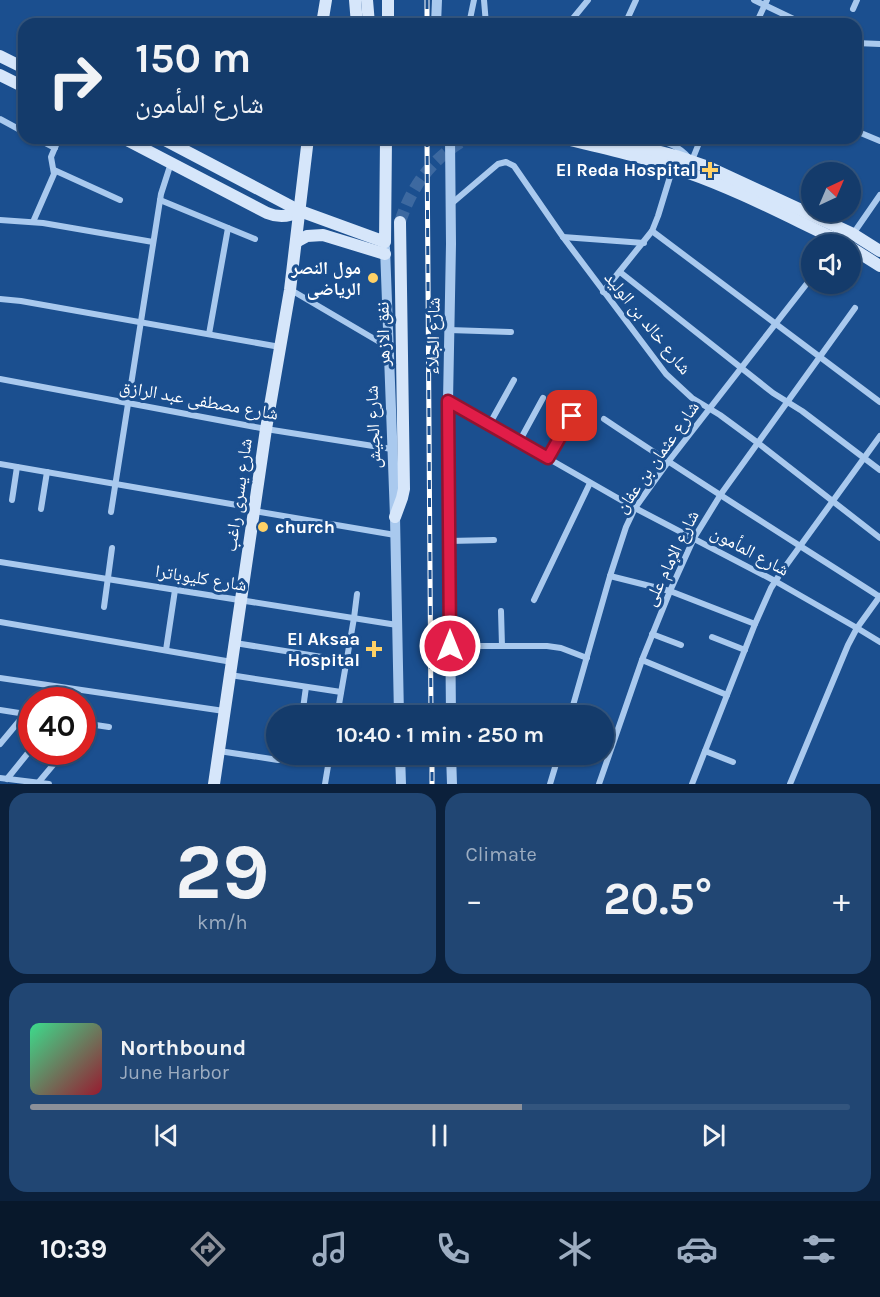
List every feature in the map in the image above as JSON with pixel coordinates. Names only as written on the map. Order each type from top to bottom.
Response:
[{"type":"main road","points":[[322,18],[326,0]]},
{"type":"main road","points":[[355,0],[356,18]]},
{"type":"main road","points":[[367,0],[368,18]]},
{"type":"main road","points":[[388,0],[388,18]]},
{"type":"main road","points":[[0,57],[18,65]]},
{"type":"main road","points":[[0,75],[18,84]]},
{"type":"main road","points":[[135,144],[273,215],[284,216],[300,211]]},
{"type":"main road","points":[[172,144],[300,211],[385,248]]},
{"type":"main road","points":[[300,211],[307,144]]},
{"type":"main road","name":"شارع الجيش","points":[[385,248],[386,144]]},
{"type":"main road","points":[[585,144],[673,167],[690,167]]},
{"type":"main road","points":[[623,144],[690,167],[720,186],[827,234]]},
{"type":"main road","name":"شارع يسرى راغب","points":[[214,784],[266,429],[290,290],[300,211]]},
{"type":"main road","name":"نفق الازهر","points":[[395,517],[404,489],[400,222]]},
{"type":"main road","points":[[296,242],[307,236],[323,236],[385,248]]},
{"type":"main road","points":[[861,246],[880,251]]},
{"type":"main road","points":[[861,253],[880,266]]},
{"type":"street","points":[[436,18],[437,0]]},
{"type":"street","points":[[470,18],[474,0]]},
{"type":"street","points":[[484,0],[486,18]]},
{"type":"street","points":[[573,18],[588,0]]},
{"type":"street","points":[[628,18],[636,0]]},
{"type":"street","points":[[754,0],[766,2],[794,18]]},
{"type":"street","points":[[853,9],[857,0]]},
{"type":"street","points":[[759,18],[766,2]]},
{"type":"street","points":[[862,43],[880,44]]},
{"type":"street","points":[[0,119],[18,129]]},
{"type":"street","points":[[862,134],[880,141]]},
{"type":"street","points":[[47,144],[55,148]]},
{"type":"street","points":[[33,222],[53,176],[51,159],[57,144]]},
{"type":"street","name":"شارع الجلاء","points":[[450,144],[452,204],[448,401],[451,705]]},
{"type":"street","points":[[672,144],[681,150],[690,167]]},
{"type":"street","points":[[690,167],[699,144]]},
{"type":"street","name":"شارع خالد بن الوليد","points":[[452,204],[498,164],[502,162],[514,166],[603,292],[666,374],[692,398],[758,442],[880,538]]},
{"type":"street","points":[[111,512],[160,200],[171,163]]},
{"type":"street","points":[[603,292],[652,231],[673,167]]},
{"type":"street","points":[[54,170],[120,200]]},
{"type":"street","points":[[851,234],[880,195]]},
{"type":"street","points":[[160,200],[255,239]]},
{"type":"street","points":[[0,220],[33,222],[153,242]]},
{"type":"street","points":[[209,334],[228,228]]},
{"type":"street","points":[[652,231],[880,402]]},
{"type":"street","points":[[563,237],[644,243]]},
{"type":"street","name":"شارع الجيش","points":[[385,248],[395,517],[399,705]]},
{"type":"street","points":[[620,272],[741,369],[802,411],[880,470]]},
{"type":"street","points":[[290,290],[388,347]]},
{"type":"street","name":"شارع عثمان بن عفان","points":[[573,705],[610,576],[626,527],[635,508],[708,409],[801,291]]},
{"type":"street","points":[[0,299],[280,347]]},
{"type":"street","name":"شارع الإمام على","points":[[599,784],[652,634],[694,538],[721,494],[855,308]]},
{"type":"street","points":[[449,330],[511,332]]},
{"type":"street","name":"شارع مصطفى عبد الرازق","points":[[0,379],[266,429],[392,449]]},
{"type":"street","points":[[489,425],[514,380]]},
{"type":"street","points":[[519,442],[543,398]]},
{"type":"street","name":"شارع المأمون","points":[[448,401],[590,483],[775,581],[880,642]]},
{"type":"street","points":[[548,458],[572,416]]},
{"type":"street","points":[[604,419],[880,597],[857,627],[848,645],[790,784]]},
{"type":"street","points":[[692,784],[755,624],[775,581],[880,436]]},
{"type":"street","points":[[0,464],[395,535]]},
{"type":"street","points":[[12,500],[17,466]]},
{"type":"street","points":[[41,509],[47,472]]},
{"type":"street","points":[[534,600],[590,483]]},
{"type":"street","points":[[449,541],[494,540]]},
{"type":"street","points":[[104,607],[112,548]]},
{"type":"street","name":"شارع كليوباترا","points":[[0,562],[397,625]]},
{"type":"street","points":[[610,576],[670,591],[755,624]]},
{"type":"street","points":[[166,650],[175,590]]},
{"type":"street","points":[[339,705],[357,594]]},
{"type":"street","points":[[501,611],[502,646]]},
{"type":"street","points":[[0,622],[166,650],[306,687],[341,692]]},
{"type":"street","points":[[652,634],[681,645]]},
{"type":"street","points":[[712,637],[745,650]]},
{"type":"street","points":[[235,643],[347,661]]},
{"type":"street","points":[[450,646],[554,647],[587,658]]},
{"type":"street","points":[[642,660],[727,694]]},
{"type":"street","points":[[0,678],[224,711]]},
{"type":"street","points":[[304,705],[306,687]]},
{"type":"street","points":[[0,710],[18,713]]},
{"type":"street","points":[[0,744],[18,725]]},
{"type":"street","points":[[96,725],[109,726]]},
{"type":"street","points":[[219,751],[266,758]]},
{"type":"street","points":[[705,751],[733,762]]},
{"type":"street","points":[[3,779],[18,763]]},
{"type":"street","points":[[38,783],[53,765]]},
{"type":"street","points":[[325,784],[328,765]]},
{"type":"street","points":[[400,765],[400,784]]},
{"type":"street","points":[[452,765],[452,784]]},
{"type":"street","points":[[550,784],[556,765]]},
{"type":"street","points":[[3,779],[49,784]]},
{"type":"tunnel","points":[[400,222],[411,196],[425,173],[444,154],[459,144]]},
{"type":"railway","points":[[427,0],[427,18]]},
{"type":"railway","points":[[427,144],[431,705]]},
{"type":"railway","points":[[432,765],[432,784]]},
{"type":"place","name":"El Reda Hospital","points":[[710,170]]},
{"type":"place","name":"مول النصر الرياضى","points":[[373,278]]},
{"type":"place","name":"church","points":[[263,527]]},
{"type":"place","name":"El Aksaa Hospital","points":[[374,649]]},
{"type":"route","points":[[450,646],[448,401],[548,458],[572,416]]}]
